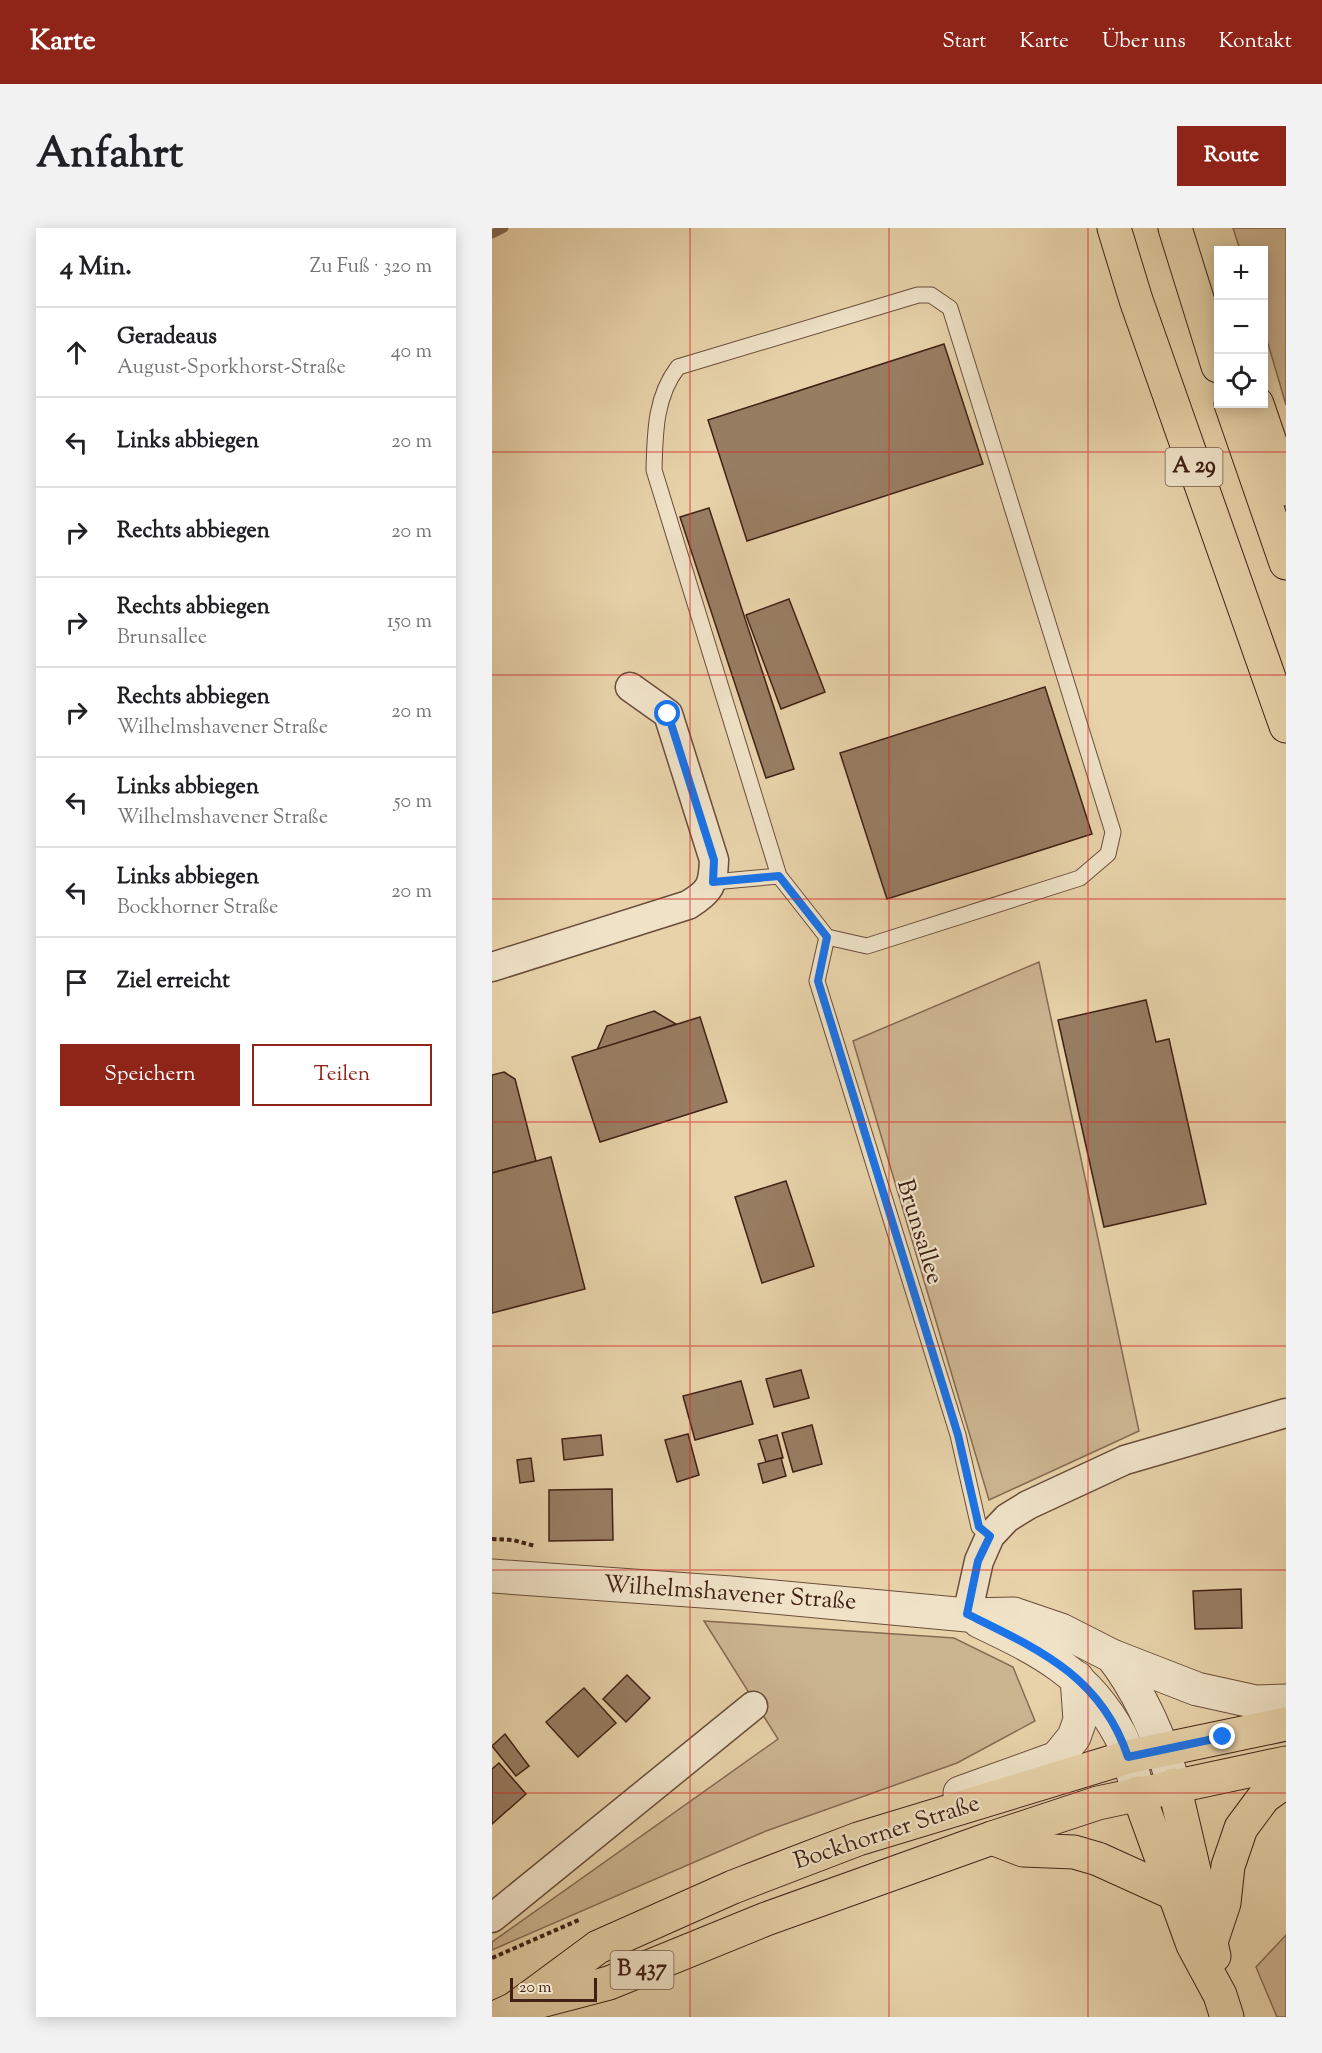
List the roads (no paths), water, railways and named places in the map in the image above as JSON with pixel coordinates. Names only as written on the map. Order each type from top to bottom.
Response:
[{"type":"main road","name":"A 29","points":[[1114,228],[1136,300],[1286,726]]},
{"type":"main road","points":[[1175,228],[1207,308],[1216,354]]},
{"type":"main road","name":"A 29","points":[[1232,408],[1286,563]]},
{"type":"main road","points":[[1258,408],[1286,489]]},
{"type":"main road","name":"Bockhorner Straße","points":[[506,2013],[598,1947],[733,1887],[858,1839],[1128,1757],[1286,1724]]},
{"type":"main road","name":"Bockhorner Straße","points":[[506,2013],[609,1983],[766,1919],[992,1838],[1138,1793],[1286,1763]]},
{"type":"main road","points":[[1212,1939],[1224,1903],[1228,1866],[1240,1828],[1264,1797],[1286,1781]]},
{"type":"main road","points":[[1174,1785],[1212,1939],[1224,2006]]},
{"type":"main road","points":[[1138,1793],[1193,1945],[1224,2006]]},
{"type":"main road","points":[[992,1838],[1023,1850],[1074,1852],[1098,1859],[1173,1893]]},
{"type":"street","points":[[492,967],[688,905],[704,895],[713,882],[714,860],[668,714],[630,687]]},
{"type":"street","points":[[967,1614],[978,1561],[990,1536],[1007,1518],[1028,1505],[1125,1461],[1286,1413]]},
{"type":"street","name":"Wilhelmshavener Straße","points":[[492,1576],[743,1594],[967,1614],[1014,1614],[1061,1630],[1112,1656],[1134,1684],[1163,1749],[1174,1785]]},
{"type":"street","name":"Wilhelmshavener Straße","points":[[967,1614],[1051,1656],[1077,1678],[1102,1707],[1121,1736],[1138,1793]]},
{"type":"street","points":[[1112,1656],[1197,1689],[1256,1702],[1286,1701]]},
{"type":"street","points":[[931,1817],[958,1794],[1057,1758],[1074,1737],[1080,1720],[1077,1678]]},
{"type":"street","points":[[492,1918],[753,1706]]},
{"type":"lane","points":[[918,295],[932,295],[950,308],[1113,832],[1107,854],[1080,878],[867,946],[827,937],[779,876],[654,470],[656,423],[665,383],[678,367],[918,295]]},
{"type":"lane","points":[[713,882],[779,876]]},
{"type":"lane","name":"Brunsallee","points":[[827,937],[818,981],[958,1435],[979,1527],[990,1536]]},
{"type":"waterway","points":[[492,234],[504,228]]}]
